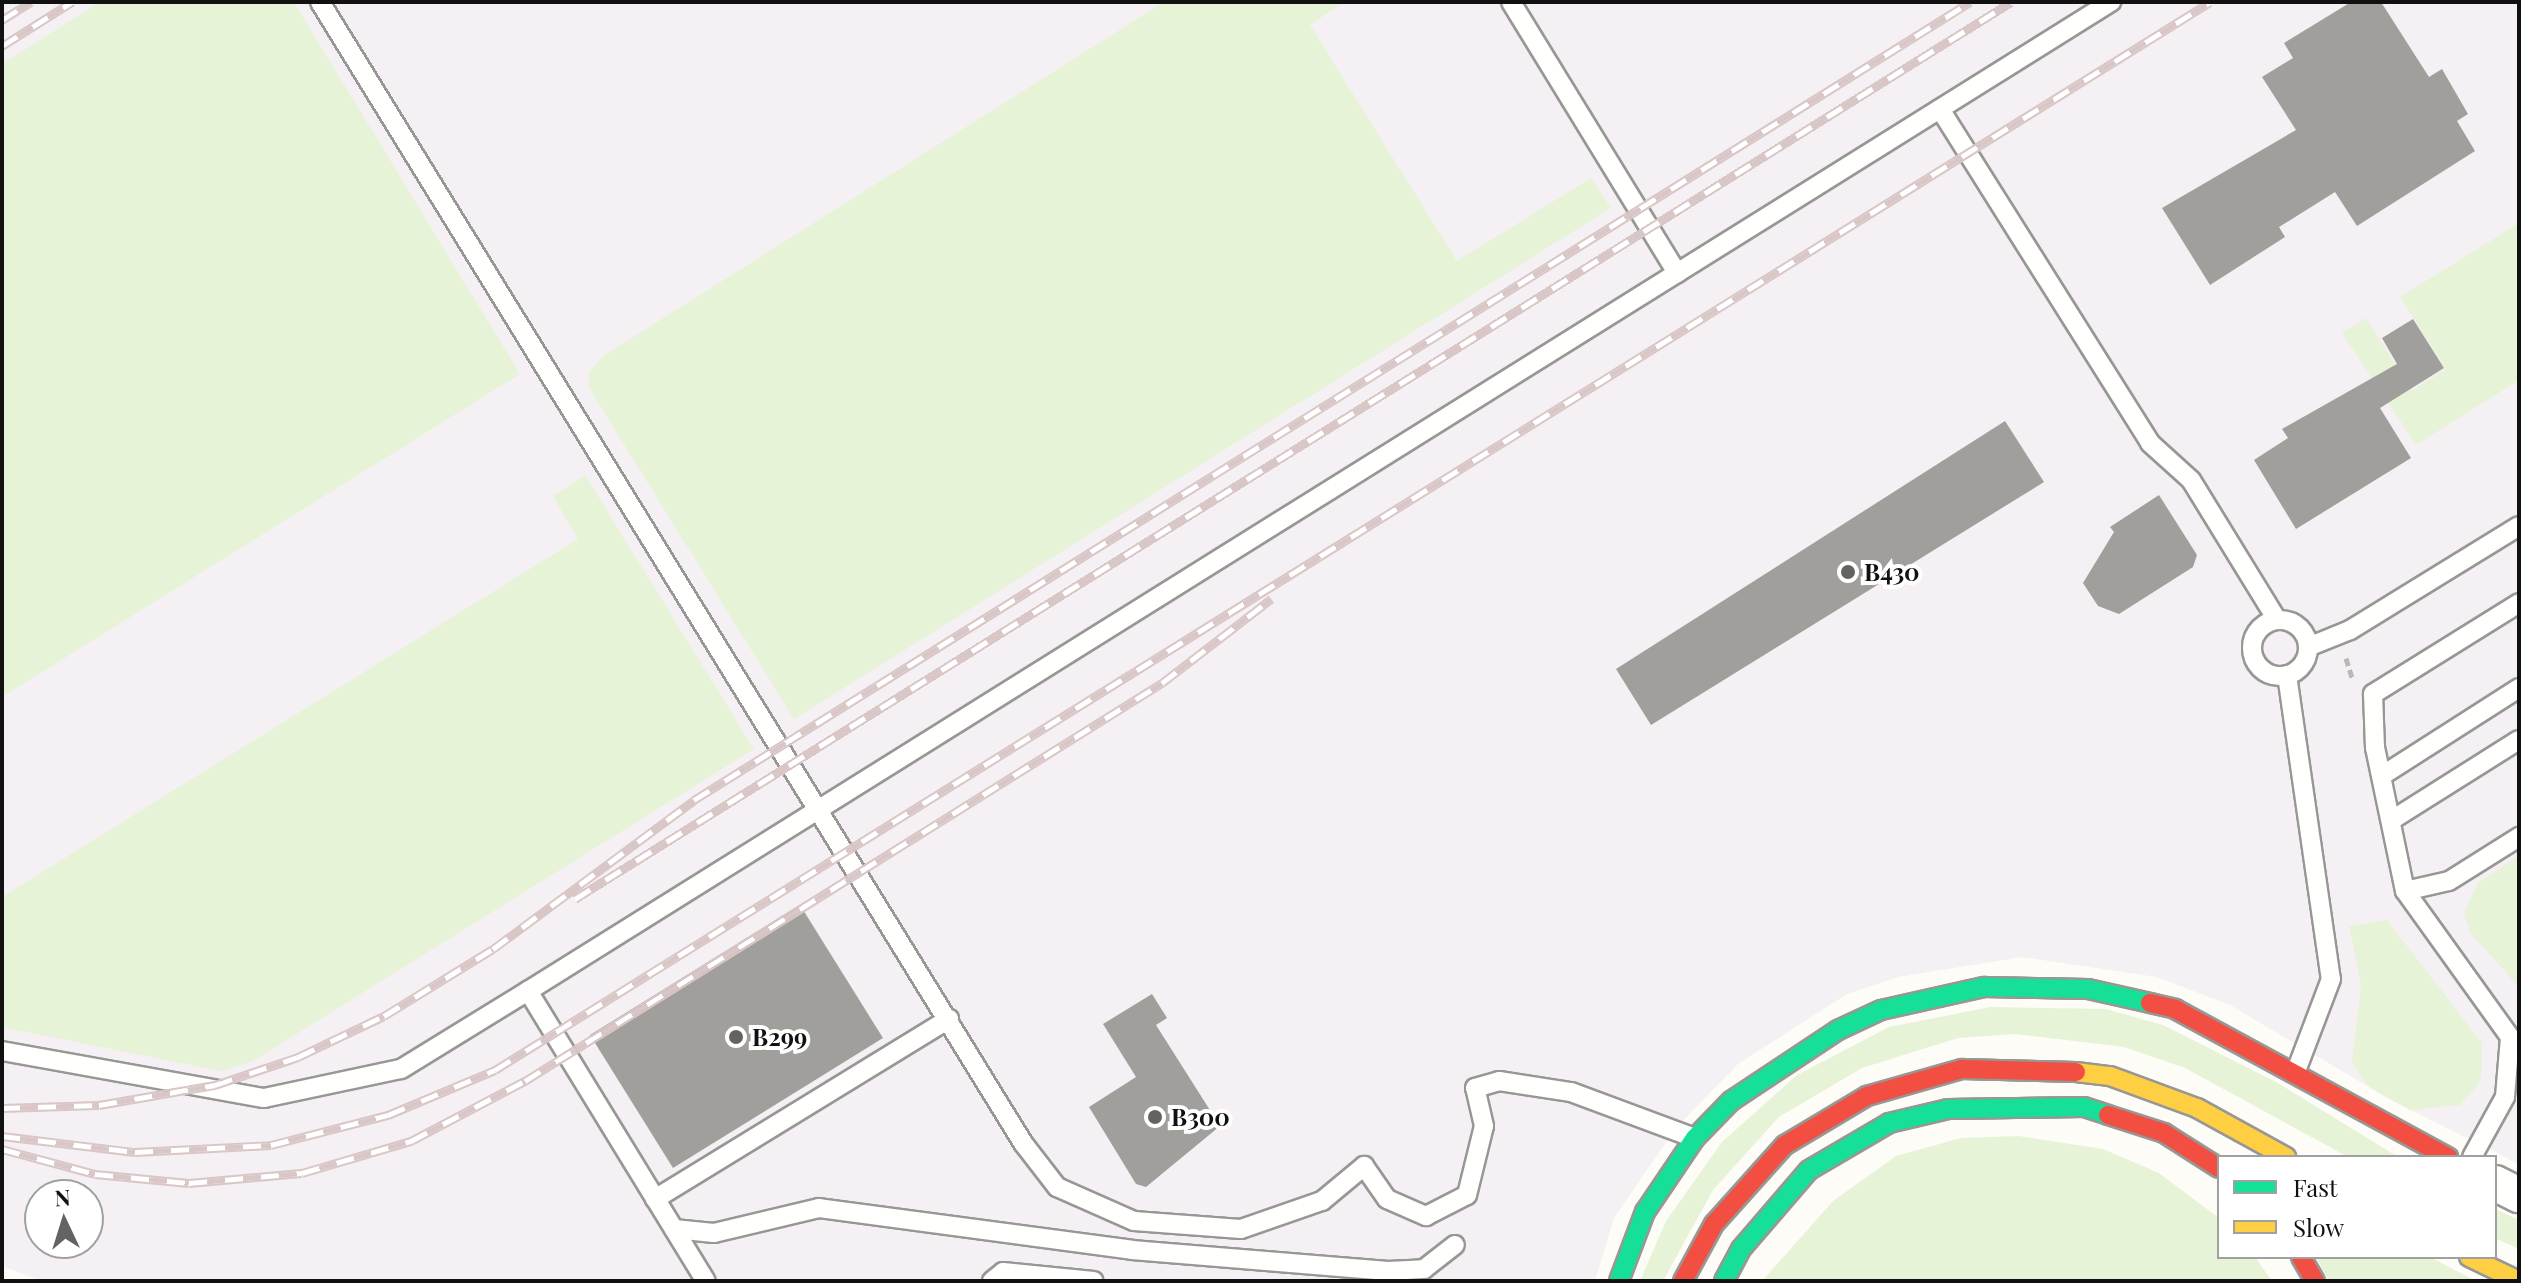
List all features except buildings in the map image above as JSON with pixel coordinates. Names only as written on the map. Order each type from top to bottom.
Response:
[{"type":"main road","points":[[1619,1281],[1645,1212],[1695,1138],[1768,1073],[1838,1030],[1881,1010],[1984,987],[2132,997],[2228,1032],[2444,1155]]},
{"type":"main road","points":[[1683,1281],[1714,1224],[1785,1145],[1867,1096],[1962,1069],[2020,1065],[2110,1076],[2197,1108],[2282,1155]]},
{"type":"main road","points":[[1724,1281],[1741,1249],[1809,1170],[1889,1123],[1948,1109],[2084,1107],[2164,1133],[2217,1167]]},
{"type":"main road","points":[[2302,1259],[2315,1281]]},
{"type":"main road","points":[[2473,1259],[2519,1281]]},
{"type":"street","points":[[2497,1184],[2519,1195]]},
{"type":"lane","points":[[320,2],[822,809],[949,1019],[1057,1187],[1134,1221],[1241,1229],[1322,1201],[1364,1166],[1387,1199],[1426,1216],[1467,1195],[1484,1126],[1475,1088],[1538,1084],[1695,1138]]},
{"type":"lane","points":[[1511,2],[1677,273]]},
{"type":"lane","points":[[2,1051],[264,1098],[401,1069],[2111,2]]},
{"type":"lane","points":[[1940,109],[2150,443],[2191,480],[2277,620],[2295,624],[2308,647],[2303,664],[2287,675]]},
{"type":"lane","points":[[2308,647],[2350,630],[2519,526]]},
{"type":"lane","points":[[2473,1155],[2505,1097],[2510,1037],[2405,891],[2395,818],[2383,775],[2373,694],[2519,603]]},
{"type":"lane","points":[[2277,620],[2255,635],[2253,653],[2262,668],[2287,675]]},
{"type":"lane","points":[[2287,675],[2331,979],[2296,1071]]},
{"type":"lane","points":[[2383,775],[2519,688]]},
{"type":"lane","points":[[2395,818],[2519,740]]},
{"type":"lane","points":[[2405,891],[2449,881],[2519,837]]},
{"type":"lane","points":[[528,991],[706,1281]]},
{"type":"lane","points":[[655,1199],[949,1019]]},
{"type":"lane","points":[[674,1229],[714,1233],[819,1208],[1132,1250],[1388,1271],[1424,1269],[1455,1245]]},
{"type":"lane","points":[[992,1281],[1003,1272],[1094,1281]]},
{"type":"shaded area","points":[[2,2],[2519,2],[2519,1164],[2389,1099],[2230,1005],[2157,977],[2022,957],[1898,977],[1847,994],[1738,1064],[1675,1129],[1614,1218],[1595,1281],[42,1281],[2,1266]]},
{"type":"green space","points":[[100,2],[294,2],[520,374],[2,697],[2,64]]},
{"type":"green space","points":[[1164,2],[1344,2],[1310,25],[1457,261],[1591,178],[1611,208],[794,719],[589,388],[589,372],[603,356]]},
{"type":"green space","points":[[2519,223],[2519,380],[2416,445],[2342,333],[2366,318],[2412,391],[2446,369],[2400,297]]},
{"type":"green space","points":[[585,475],[754,749],[253,1061],[221,1071],[2,1027],[2,897],[578,539],[553,496]]},
{"type":"green space","points":[[2519,855],[2519,987],[2471,934],[2464,914],[2477,884]]},
{"type":"green space","points":[[2387,920],[2482,1043],[2481,1081],[2460,1105],[2410,1110],[2369,1087],[2352,1063],[2361,984],[2349,926]]},
{"type":"green space","points":[[1990,1007],[2106,1009],[2163,1025],[2278,1083],[2395,1155],[2344,1155],[2185,1068],[2124,1047],[2016,1034],[1958,1038],[1862,1068],[1779,1117],[1713,1190],[1663,1281],[1640,1281],[1666,1221],[1722,1142],[1797,1075],[1889,1027]]},
{"type":"green space","points":[[2019,1136],[2103,1149],[2159,1173],[2217,1216],[2217,1259],[2256,1259],[2272,1281],[1762,1281],[1833,1201],[1896,1156],[1961,1138]]},
{"type":"green space","points":[[2497,1210],[2519,1220],[2519,1249],[2497,1239]]},
{"type":"green space","points":[[2317,1259],[2434,1259],[2476,1281],[2329,1281]]},
{"type":"railway","points":[[2,20],[31,2]]},
{"type":"railway","points":[[2,46],[72,2]]},
{"type":"railway","points":[[2,1108],[99,1105],[215,1085],[298,1057],[384,1016],[493,949],[694,800],[1970,2]]},
{"type":"railway","points":[[575,899],[2011,2]]},
{"type":"railway","points":[[2,1136],[135,1152],[271,1145],[388,1115],[495,1070],[2210,2]]},
{"type":"railway","points":[[2,1149],[95,1174],[189,1183],[302,1173],[411,1141],[525,1081],[1162,683],[1271,599]]},
{"type":"traffic: fast","points":[[1619,1281],[1645,1212],[1695,1138],[1731,1101],[1838,1030],[1881,1010],[1984,987],[2088,989],[2150,1003]]},
{"type":"traffic: fast","points":[[1724,1281],[1741,1249],[1809,1170],[1889,1123],[1948,1109],[2084,1107],[2108,1115]]},
{"type":"traffic: slow","points":[[2076,1072],[2110,1076],[2197,1108],[2282,1155]]},
{"type":"traffic: slow","points":[[2473,1259],[2519,1281]]},
{"type":"traffic: jam","points":[[2150,1003],[2175,1009],[2444,1155]]},
{"type":"traffic: jam","points":[[1683,1281],[1714,1224],[1785,1145],[1867,1096],[1962,1069],[2076,1072]]},
{"type":"traffic: jam","points":[[2108,1115],[2164,1133],[2217,1167]]},
{"type":"traffic: jam","points":[[2302,1259],[2315,1281]]},
{"type":"place","name":"B430","points":[[1848,572]]},
{"type":"place","name":"B299","points":[[736,1037]]},
{"type":"place","name":"B300","points":[[1155,1117]]}]
